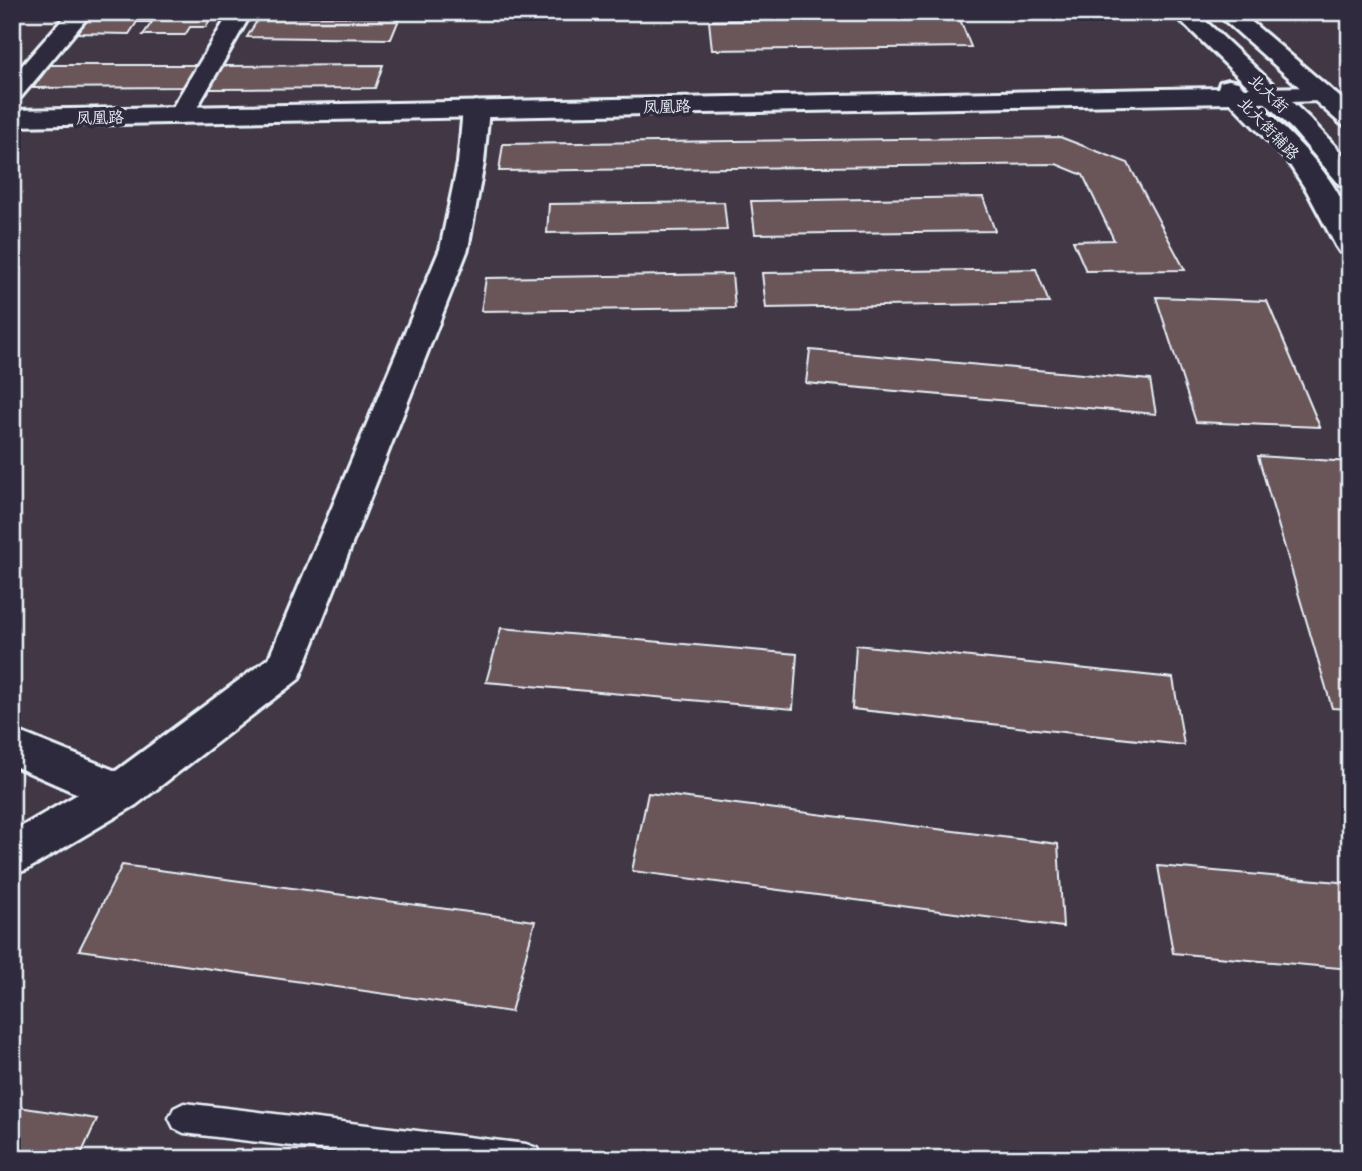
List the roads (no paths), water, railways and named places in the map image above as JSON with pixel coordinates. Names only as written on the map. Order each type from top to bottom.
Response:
[{"type":"street","points":[[12,77],[68,12]]},
{"type":"street","points":[[12,92],[81,12]]},
{"type":"street","points":[[184,110],[241,12]]},
{"type":"street","name":"北大街","points":[[1183,12],[1250,90],[1327,150],[1350,179]]},
{"type":"street","name":"北大街","points":[[1226,12],[1350,118]]},
{"type":"street","name":"凤凰路","points":[[12,118],[184,110],[1315,89]]},
{"type":"street","name":"凤凰路","points":[[12,107],[184,110],[476,109],[1250,90]]},
{"type":"street","name":"北大街辅路","points":[[1250,90],[1321,191],[1350,246]]},
{"type":"street","points":[[12,855],[120,792],[285,668],[454,248],[471,163],[476,109]]},
{"type":"street","points":[[12,746],[120,792]]},
{"type":"lane","points":[[184,1118],[526,1159]]}]
